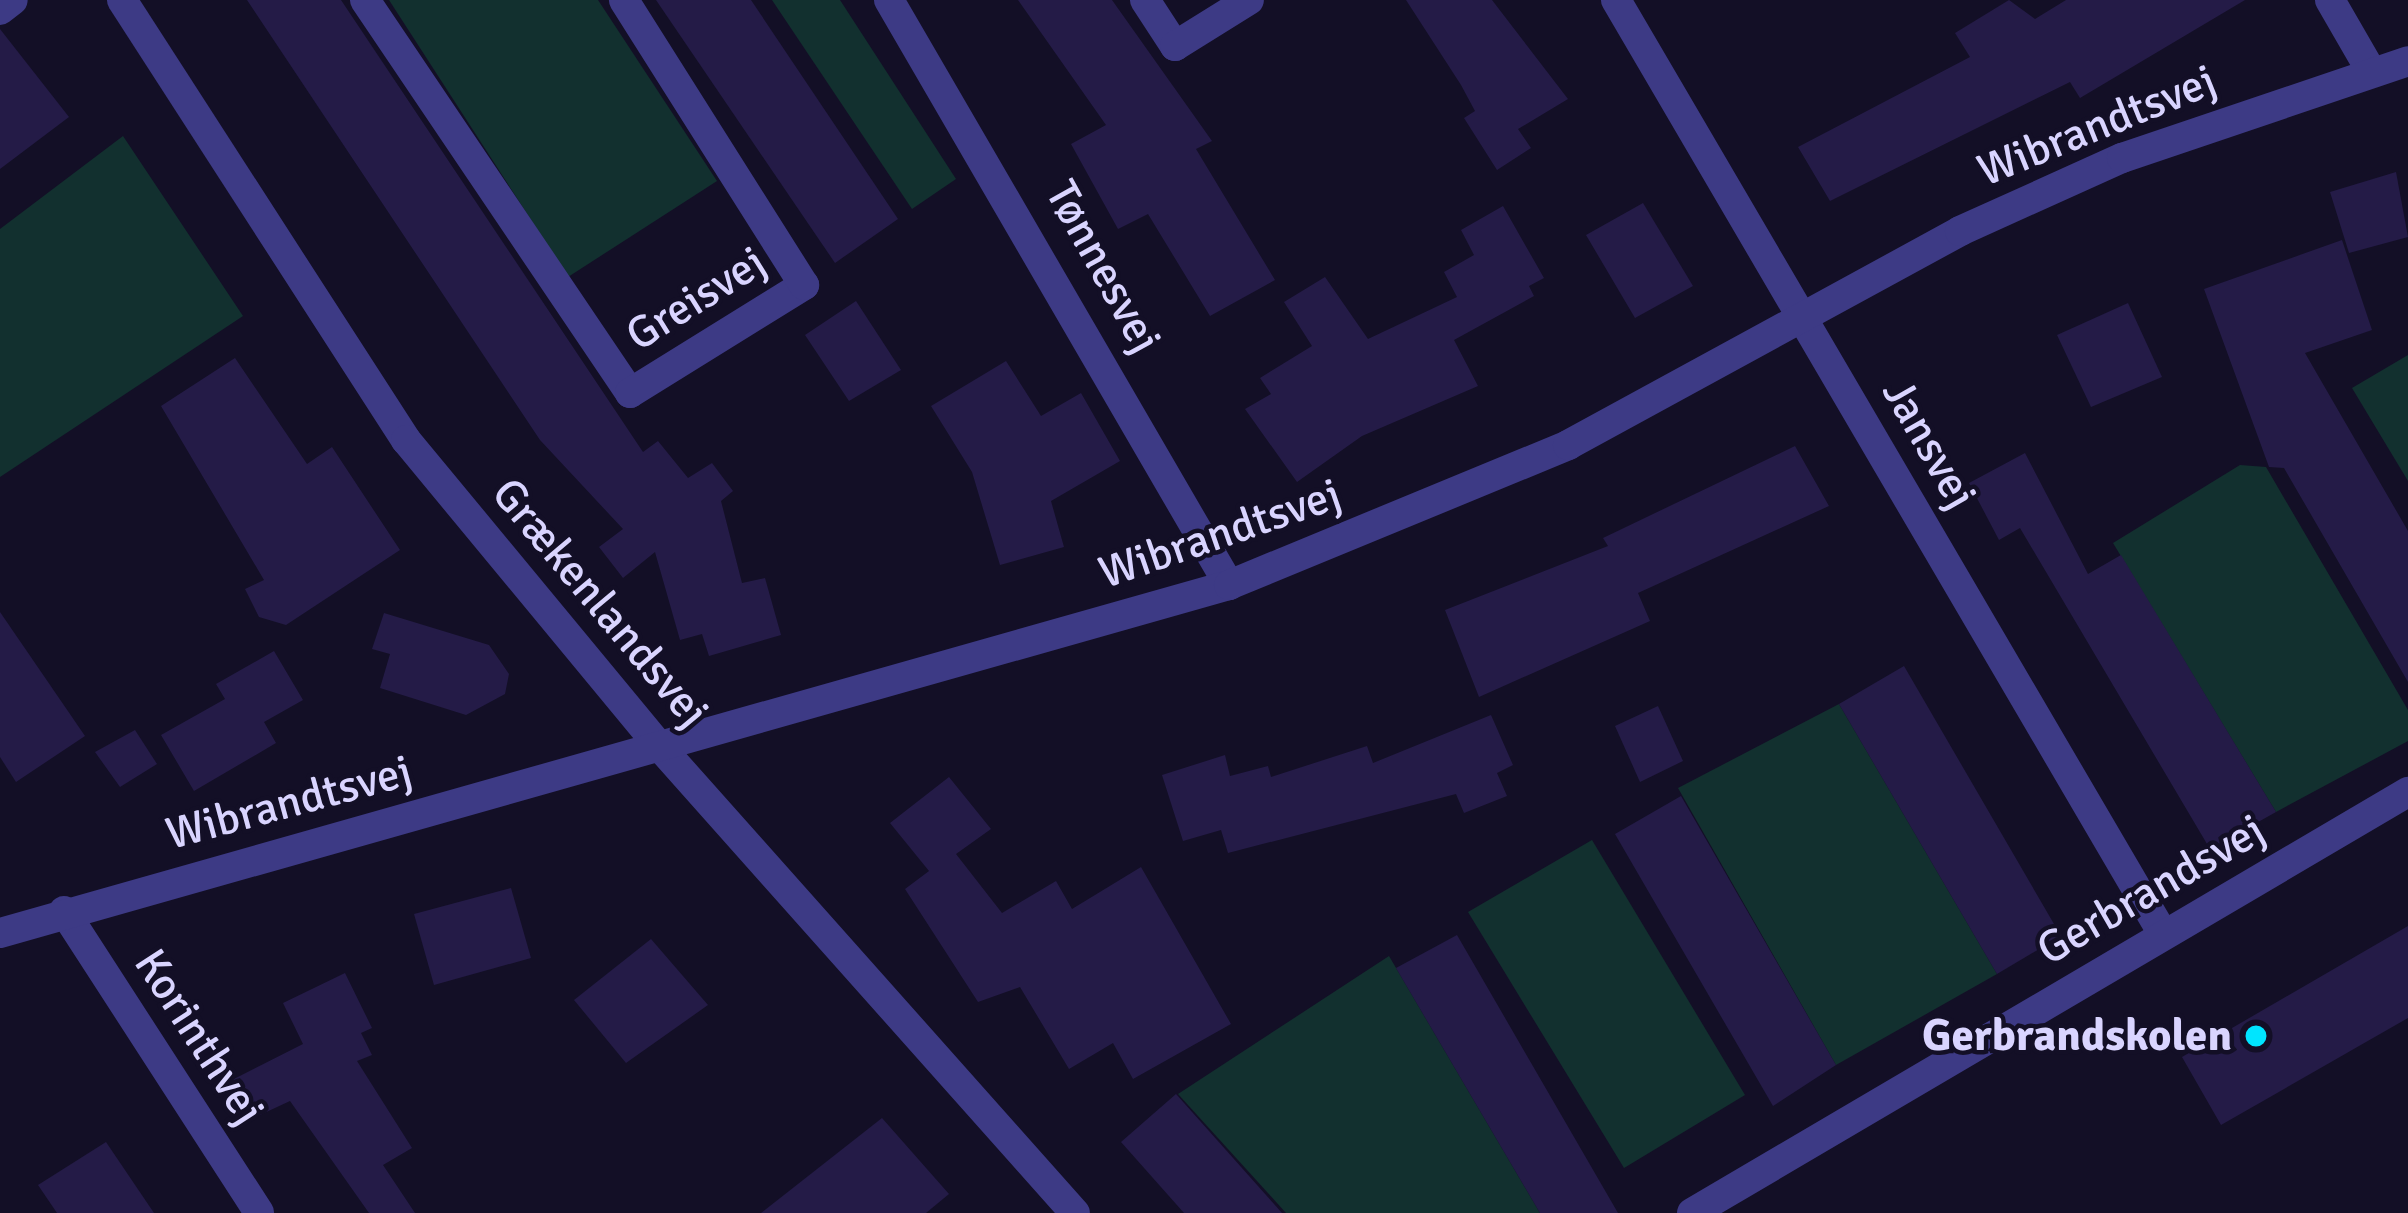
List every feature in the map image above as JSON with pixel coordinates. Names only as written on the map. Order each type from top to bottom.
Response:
[{"type":"street","points":[[0,10],[13,0]]},
{"type":"street","name":"Grækenlandsvej","points":[[122,0],[406,440],[662,749],[1073,1212]]},
{"type":"street","name":"Greisvej","points":[[365,0],[630,393],[804,285],[625,0]]},
{"type":"street","name":"Tønnesvej","points":[[889,0],[1229,585]]},
{"type":"street","points":[[1145,0],[1174,46],[1249,0]]},
{"type":"street","name":"Jansvej","points":[[1616,0],[2163,934]]},
{"type":"street","points":[[2330,0],[2371,71]]},
{"type":"street","name":"Wibrandtsvej","points":[[0,933],[64,911],[662,749],[1229,585],[1568,445],[1802,316],[2122,158],[2408,61]]},
{"type":"street","name":"Gerbrandsvej","points":[[1692,1213],[2408,792]]},
{"type":"street","name":"Korinthvej","points":[[64,911],[259,1213]]},
{"type":"green space","points":[[389,0],[598,0],[717,181],[568,277]]},
{"type":"green space","points":[[772,0],[840,0],[956,179],[912,209]]},
{"type":"green space","points":[[123,136],[243,316],[0,477],[0,229]]},
{"type":"green space","points":[[2408,355],[2408,481],[2352,388]]},
{"type":"green space","points":[[2240,465],[2266,467],[2408,710],[2408,741],[2276,812],[2113,543]]},
{"type":"green space","points":[[1839,704],[1997,974],[1836,1065],[1678,788]]},
{"type":"green space","points":[[1592,840],[1745,1095],[1624,1168],[1468,912]]},
{"type":"green space","points":[[1389,956],[1540,1213],[1286,1213],[1178,1094]]},
{"type":"building","points":[[247,0],[341,0],[643,452],[658,441],[688,478],[712,463],[733,491],[721,501],[742,583],[765,578],[781,635],[709,656],[702,634],[680,640],[655,552],[623,578],[599,547],[623,529],[540,440]]},
{"type":"building","points":[[656,0],[751,0],[898,219],[835,263]]},
{"type":"building","points":[[1018,0],[1112,0],[1212,141],[1196,149],[1275,280],[1210,316],[1148,214],[1118,229],[1071,144],[1106,125]]},
{"type":"building","points":[[1406,0],[1492,0],[1568,99],[1518,129],[1531,148],[1497,170],[1464,118],[1475,111]]},
{"type":"building","points":[[2009,0],[2035,19],[2066,0],[2245,0],[2080,98],[2070,82],[1830,201],[1798,147],[1970,57],[1955,33]]},
{"type":"building","points":[[0,29],[69,117],[0,169]]},
{"type":"building","points":[[2396,172],[2408,237],[2349,253],[2330,192]]},
{"type":"building","points":[[1643,203],[1693,286],[1635,318],[1586,235]]},
{"type":"building","points":[[1503,206],[1544,278],[1529,286],[1534,296],[1454,340],[1478,386],[1362,436],[1297,482],[1245,409],[1271,394],[1260,378],[1312,346],[1284,302],[1325,277],[1368,339],[1457,297],[1444,272],[1474,255],[1461,230]]},
{"type":"building","points":[[2342,240],[2372,330],[2305,353],[2408,531],[2408,682],[2284,468],[2269,467],[2204,289]]},
{"type":"building","points":[[856,301],[901,370],[849,401],[805,335]]},
{"type":"building","points":[[2128,303],[2162,377],[2091,407],[2057,335]]},
{"type":"building","points":[[235,358],[307,464],[332,447],[400,550],[286,625],[259,617],[245,589],[264,580],[161,406]]},
{"type":"building","points":[[1006,361],[1041,416],[1081,393],[1120,461],[1051,501],[1064,547],[1000,565],[972,472],[931,406]]},
{"type":"building","points":[[1795,446],[1829,506],[1638,593],[1650,621],[1479,697],[1445,610],[1608,546],[1603,538]]},
{"type":"building","points":[[2025,453],[2088,574],[2121,555],[2276,812],[2210,849],[2020,528],[1999,540],[1969,483]]},
{"type":"building","points":[[0,612],[85,736],[16,782],[0,757]]},
{"type":"building","points":[[384,613],[489,645],[509,674],[505,694],[466,715],[380,688],[390,654],[372,649]]},
{"type":"building","points":[[274,651],[303,700],[264,722],[276,743],[194,791],[161,735],[225,699],[216,684]]},
{"type":"building","points":[[1904,666],[2061,936],[1997,974],[1839,704]]},
{"type":"building","points":[[1658,706],[1683,761],[1640,782],[1615,726]]},
{"type":"building","points":[[1491,715],[1513,765],[1497,773],[1507,796],[1464,813],[1456,794],[1228,853],[1221,830],[1183,841],[1162,775],[1225,755],[1230,776],[1268,766],[1271,777],[1367,746],[1373,763]]},
{"type":"building","points":[[135,730],[157,764],[120,787],[95,752]]},
{"type":"building","points":[[949,777],[991,829],[956,854],[1002,913],[1056,881],[1072,909],[1141,867],[1231,1024],[1133,1079],[1113,1043],[1069,1069],[1020,987],[978,1002],[905,889],[929,871],[890,823]]},
{"type":"building","points":[[1681,796],[1836,1065],[1773,1106],[1615,834]]},
{"type":"building","points":[[511,888],[531,958],[434,985],[414,914]]},
{"type":"building","points":[[2408,926],[2408,1018],[2221,1125],[2182,1057]]},
{"type":"building","points":[[1457,935],[1618,1213],[1540,1213],[1396,968]]},
{"type":"building","points":[[651,939],[708,1005],[626,1063],[574,1000]]},
{"type":"building","points":[[345,973],[372,1028],[361,1033],[372,1055],[357,1061],[412,1148],[383,1165],[415,1213],[369,1213],[290,1101],[249,1120],[230,1081],[303,1044],[283,1003]]},
{"type":"building","points":[[1176,1094],[1282,1213],[1184,1213],[1121,1142]]},
{"type":"building","points":[[882,1118],[949,1194],[926,1213],[761,1213]]},
{"type":"building","points":[[106,1142],[154,1213],[57,1213],[38,1185]]},
{"type":"place","name":"Gerbrandskolen","points":[[2256,1036]]}]
